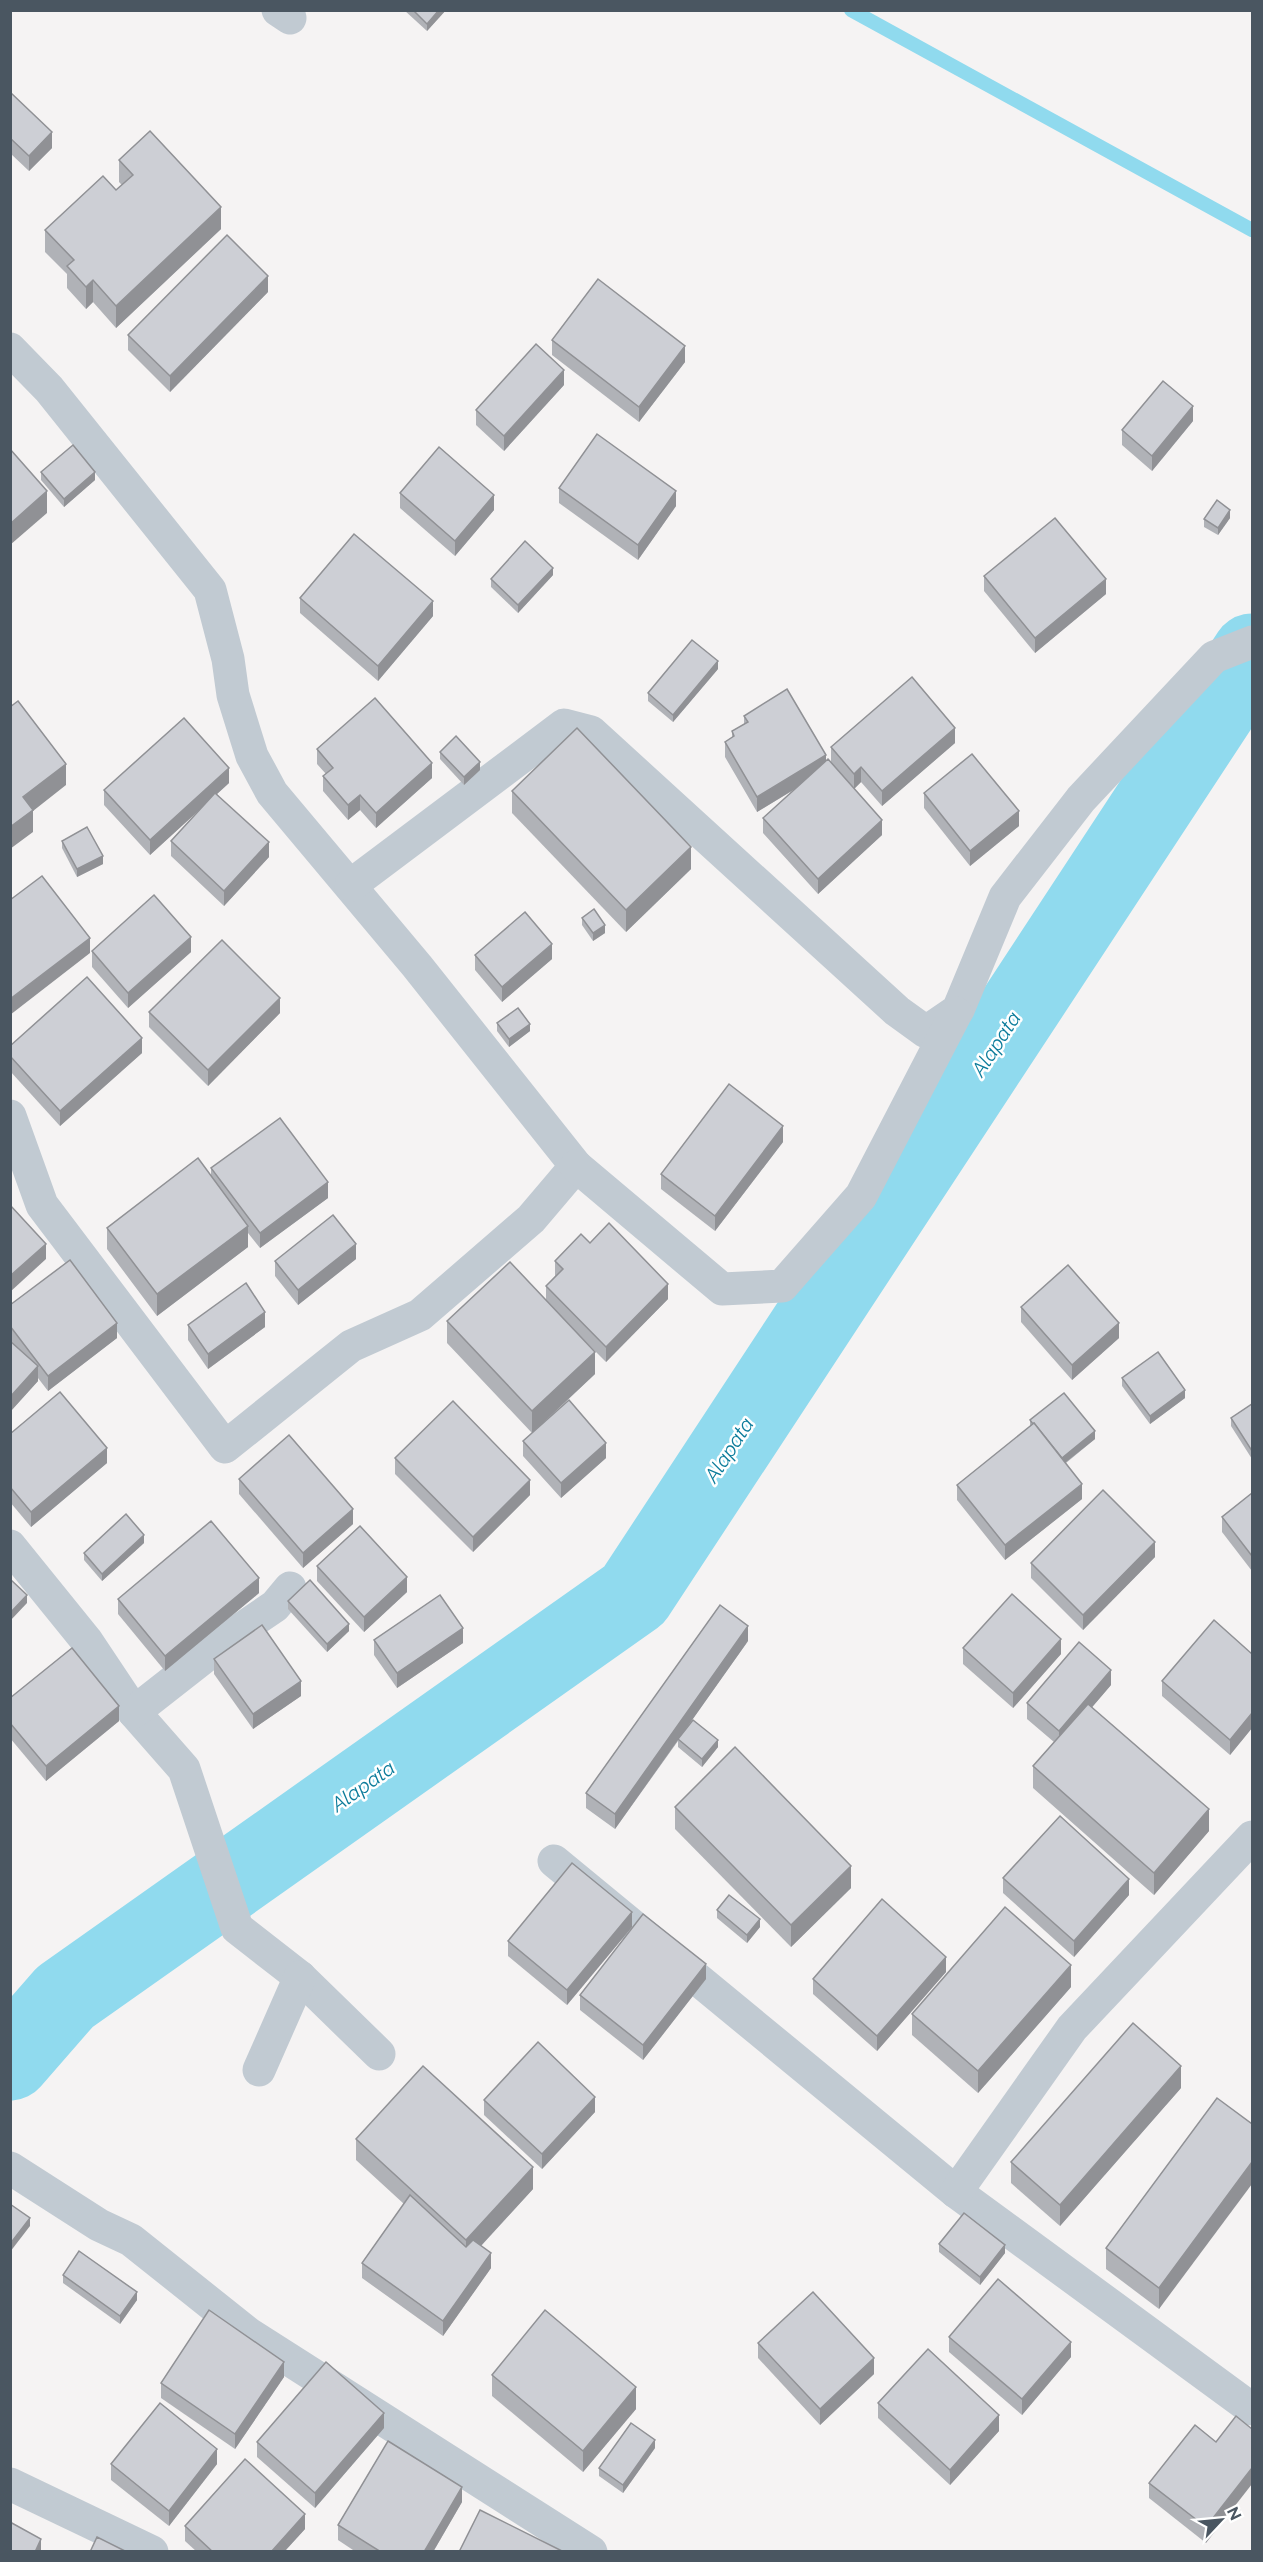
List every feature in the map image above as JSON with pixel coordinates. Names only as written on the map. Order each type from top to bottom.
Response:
[{"type":"street","points":[[10,349],[49,389],[210,590],[228,659],[233,695],[252,756],[272,793],[351,885],[576,1166],[722,1290],[782,1286],[861,1196],[958,1010],[1005,897],[1081,799],[1214,657],[1252,642]]},
{"type":"street","points":[[351,885],[564,725],[591,732],[897,1011],[926,1032],[958,1010]]},
{"type":"street","points":[[10,1116],[42,1205],[225,1447],[351,1346],[420,1315],[531,1219],[576,1166]]},
{"type":"street","points":[[10,1546],[86,1640],[134,1712],[184,1769],[237,1928],[300,1977],[380,2054]]},
{"type":"street","points":[[134,1712],[231,1636],[275,1606],[290,1588]]},
{"type":"street","points":[[956,2192],[1072,2028],[1252,1837]]},
{"type":"street","points":[[554,1861],[956,2192],[1252,2409]]},
{"type":"street","points":[[258,2070],[300,1977]]},
{"type":"street","points":[[10,2168],[99,2226],[131,2240],[249,2334],[591,2552]]},
{"type":"street","points":[[10,2484],[152,2552]]},
{"type":"building","points":[[413,10],[439,10],[427,24]]},
{"type":"building","points":[[10,92],[52,132],[29,156],[10,138]]},
{"type":"building","points":[[150,131],[221,207],[116,306],[93,280],[86,287],[67,266],[74,260],[45,230],[103,176],[116,190],[133,175],[119,160]]},
{"type":"building","points":[[227,235],[268,276],[170,376],[128,335]]},
{"type":"building","points":[[598,279],[685,346],[639,407],[552,340]]},
{"type":"building","points":[[536,344],[564,370],[504,436],[476,410]]},
{"type":"building","points":[[1163,381],[1193,406],[1152,456],[1122,430]]},
{"type":"building","points":[[597,434],[676,491],[638,545],[559,488]]},
{"type":"building","points":[[73,445],[95,472],[64,499],[41,472]]},
{"type":"building","points":[[439,447],[494,495],[455,541],[400,493]]},
{"type":"building","points":[[10,449],[47,491],[10,524]]},
{"type":"building","points":[[1217,500],[1230,510],[1218,528],[1204,519]]},
{"type":"building","points":[[1055,518],[1106,579],[1035,638],[984,576]]},
{"type":"building","points":[[354,534],[433,601],[378,666],[300,598]]},
{"type":"building","points":[[525,541],[553,568],[518,605],[491,579]]},
{"type":"building","points":[[692,640],[718,661],[673,715],[648,693]]},
{"type":"building","points":[[912,677],[955,728],[882,791],[861,767],[854,774],[831,747]]},
{"type":"building","points":[[787,689],[826,755],[757,797],[725,742],[734,736],[732,731],[748,722],[744,716]]},
{"type":"building","points":[[375,698],[432,763],[376,813],[360,795],[348,805],[323,776],[333,768],[317,749]]},
{"type":"building","points":[[18,701],[66,764],[23,797],[33,810],[10,827],[10,707]]},
{"type":"building","points":[[184,718],[229,768],[150,840],[104,790]]},
{"type":"building","points":[[577,728],[691,847],[626,910],[512,791]]},
{"type":"building","points":[[456,736],[480,762],[464,777],[440,752]]},
{"type":"building","points":[[972,754],[1019,811],[970,851],[924,793]]},
{"type":"building","points":[[828,759],[882,820],[818,879],[763,818]]},
{"type":"building","points":[[215,793],[269,842],[224,891],[171,841]]},
{"type":"building","points":[[87,827],[103,856],[77,869],[62,841]]},
{"type":"building","points":[[42,876],[90,938],[10,999],[10,900]]},
{"type":"building","points":[[154,895],[191,937],[128,993],[92,951]]},
{"type":"building","points":[[594,909],[605,925],[593,933],[582,918]]},
{"type":"building","points":[[525,912],[552,944],[502,987],[475,955]]},
{"type":"building","points":[[222,940],[280,998],[208,1070],[149,1012]]},
{"type":"building","points":[[87,977],[142,1038],[60,1111],[10,1056],[10,1046]]},
{"type":"building","points":[[518,1008],[530,1024],[509,1039],[497,1023]]},
{"type":"building","points":[[729,1084],[783,1126],[715,1216],[661,1174]]},
{"type":"building","points":[[280,1118],[328,1182],[260,1233],[211,1168]]},
{"type":"building","points":[[198,1158],[248,1226],[157,1294],[107,1228]]},
{"type":"building","points":[[10,1205],[46,1244],[10,1276]]},
{"type":"building","points":[[333,1215],[356,1244],[298,1290],[275,1261]]},
{"type":"building","points":[[609,1223],[668,1284],[606,1347],[546,1286],[563,1269],[555,1261],[581,1234],[590,1243]]},
{"type":"building","points":[[70,1260],[117,1323],[48,1376],[10,1326],[10,1305]]},
{"type":"building","points":[[510,1262],[595,1352],[532,1411],[447,1321]]},
{"type":"building","points":[[1068,1265],[1119,1323],[1072,1365],[1021,1307]]},
{"type":"building","points":[[246,1283],[265,1312],[208,1354],[188,1325]]},
{"type":"building","points":[[10,1341],[38,1366],[10,1397]]},
{"type":"building","points":[[1158,1352],[1185,1390],[1150,1416],[1122,1378]]},
{"type":"building","points":[[60,1392],[107,1448],[31,1512],[10,1487],[10,1434]]},
{"type":"building","points":[[1064,1393],[1095,1431],[1062,1458],[1030,1420]]},
{"type":"building","points":[[569,1400],[606,1443],[561,1483],[523,1441]]},
{"type":"building","points":[[453,1401],[530,1480],[473,1537],[395,1458]]},
{"type":"building","points":[[1252,1404],[1252,1451],[1231,1418]]},
{"type":"building","points":[[1034,1423],[1082,1484],[1005,1545],[957,1485]]},
{"type":"building","points":[[289,1435],[353,1509],[303,1553],[239,1479]]},
{"type":"building","points":[[1103,1490],[1155,1542],[1083,1615],[1031,1563]]},
{"type":"building","points":[[1252,1493],[1252,1556],[1222,1517]]},
{"type":"building","points":[[126,1514],[144,1535],[102,1574],[84,1553]]},
{"type":"building","points":[[211,1521],[259,1578],[165,1656],[118,1599]]},
{"type":"building","points":[[360,1526],[407,1577],[364,1617],[317,1566]]},
{"type":"building","points":[[10,1579],[27,1595],[10,1613]]},
{"type":"building","points":[[310,1580],[349,1624],[327,1644],[288,1601]]},
{"type":"building","points":[[1012,1594],[1061,1639],[1013,1693],[963,1648]]},
{"type":"building","points":[[440,1595],[463,1628],[397,1673],[374,1640]]},
{"type":"building","points":[[720,1605],[748,1626],[615,1814],[586,1793]]},
{"type":"building","points":[[1214,1620],[1252,1654],[1252,1713],[1230,1740],[1162,1681]]},
{"type":"building","points":[[262,1625],[301,1681],[253,1714],[214,1659]]},
{"type":"building","points":[[1079,1642],[1111,1670],[1059,1731],[1027,1703]]},
{"type":"building","points":[[72,1648],[119,1706],[46,1766],[10,1723],[10,1698]]},
{"type":"building","points":[[1088,1704],[1209,1809],[1154,1873],[1033,1766]]},
{"type":"building","points":[[693,1720],[718,1740],[702,1759],[678,1739]]},
{"type":"building","points":[[735,1747],[851,1866],[791,1925],[675,1807]]},
{"type":"building","points":[[1060,1816],[1129,1879],[1074,1941],[1003,1878]]},
{"type":"building","points":[[572,1863],[632,1912],[567,1990],[508,1941]]},
{"type":"building","points":[[729,1895],[760,1919],[747,1935],[717,1910]]},
{"type":"building","points":[[882,1899],[946,1957],[877,2036],[813,1979]]},
{"type":"building","points":[[1005,1907],[1071,1965],[978,2071],[912,2014]]},
{"type":"building","points":[[643,1914],[706,1964],[643,2045],[580,1995]]},
{"type":"building","points":[[1133,2023],[1181,2066],[1060,2205],[1011,2162]]},
{"type":"building","points":[[538,2042],[595,2097],[542,2154],[484,2100]]},
{"type":"building","points":[[423,2066],[533,2167],[466,2240],[356,2139]]},
{"type":"building","points":[[1217,2098],[1252,2124],[1252,2162],[1159,2288],[1106,2248]]},
{"type":"building","points":[[410,2195],[466,2247],[473,2240],[491,2253],[443,2321],[362,2263]]},
{"type":"building","points":[[10,2204],[30,2218],[10,2244]]},
{"type":"building","points":[[964,2213],[1005,2245],[980,2277],[939,2244]]},
{"type":"building","points":[[79,2251],[137,2292],[120,2316],[63,2275]]},
{"type":"building","points":[[998,2279],[1071,2342],[1022,2399],[949,2337]]},
{"type":"building","points":[[813,2292],[874,2358],[820,2409],[758,2343]]},
{"type":"building","points":[[209,2310],[284,2362],[235,2434],[161,2383]]},
{"type":"building","points":[[545,2310],[636,2387],[583,2451],[492,2375]]},
{"type":"building","points":[[928,2349],[999,2415],[950,2470],[878,2403]]},
{"type":"building","points":[[326,2362],[384,2413],[315,2493],[257,2442]]},
{"type":"building","points":[[160,2403],[217,2449],[169,2511],[111,2464]]},
{"type":"building","points":[[1236,2416],[1252,2429],[1252,2468],[1206,2527],[1149,2483],[1195,2425],[1216,2442]]},
{"type":"building","points":[[631,2423],[655,2440],[623,2485],[599,2468]]},
{"type":"building","points":[[388,2441],[462,2487],[424,2552],[381,2552],[338,2525]]},
{"type":"building","points":[[245,2459],[305,2514],[271,2552],[213,2552],[185,2526]]},
{"type":"building","points":[[480,2510],[564,2552],[459,2552]]},
{"type":"building","points":[[10,2522],[41,2539],[35,2552],[10,2552]]},
{"type":"building","points":[[97,2537],[127,2552],[90,2552]]},
{"type":"waterway","points":[[851,10],[1252,230]]},
{"type":"waterway","name":"Alapata","points":[[10,2060],[65,1997],[634,1595],[1252,654]]}]
